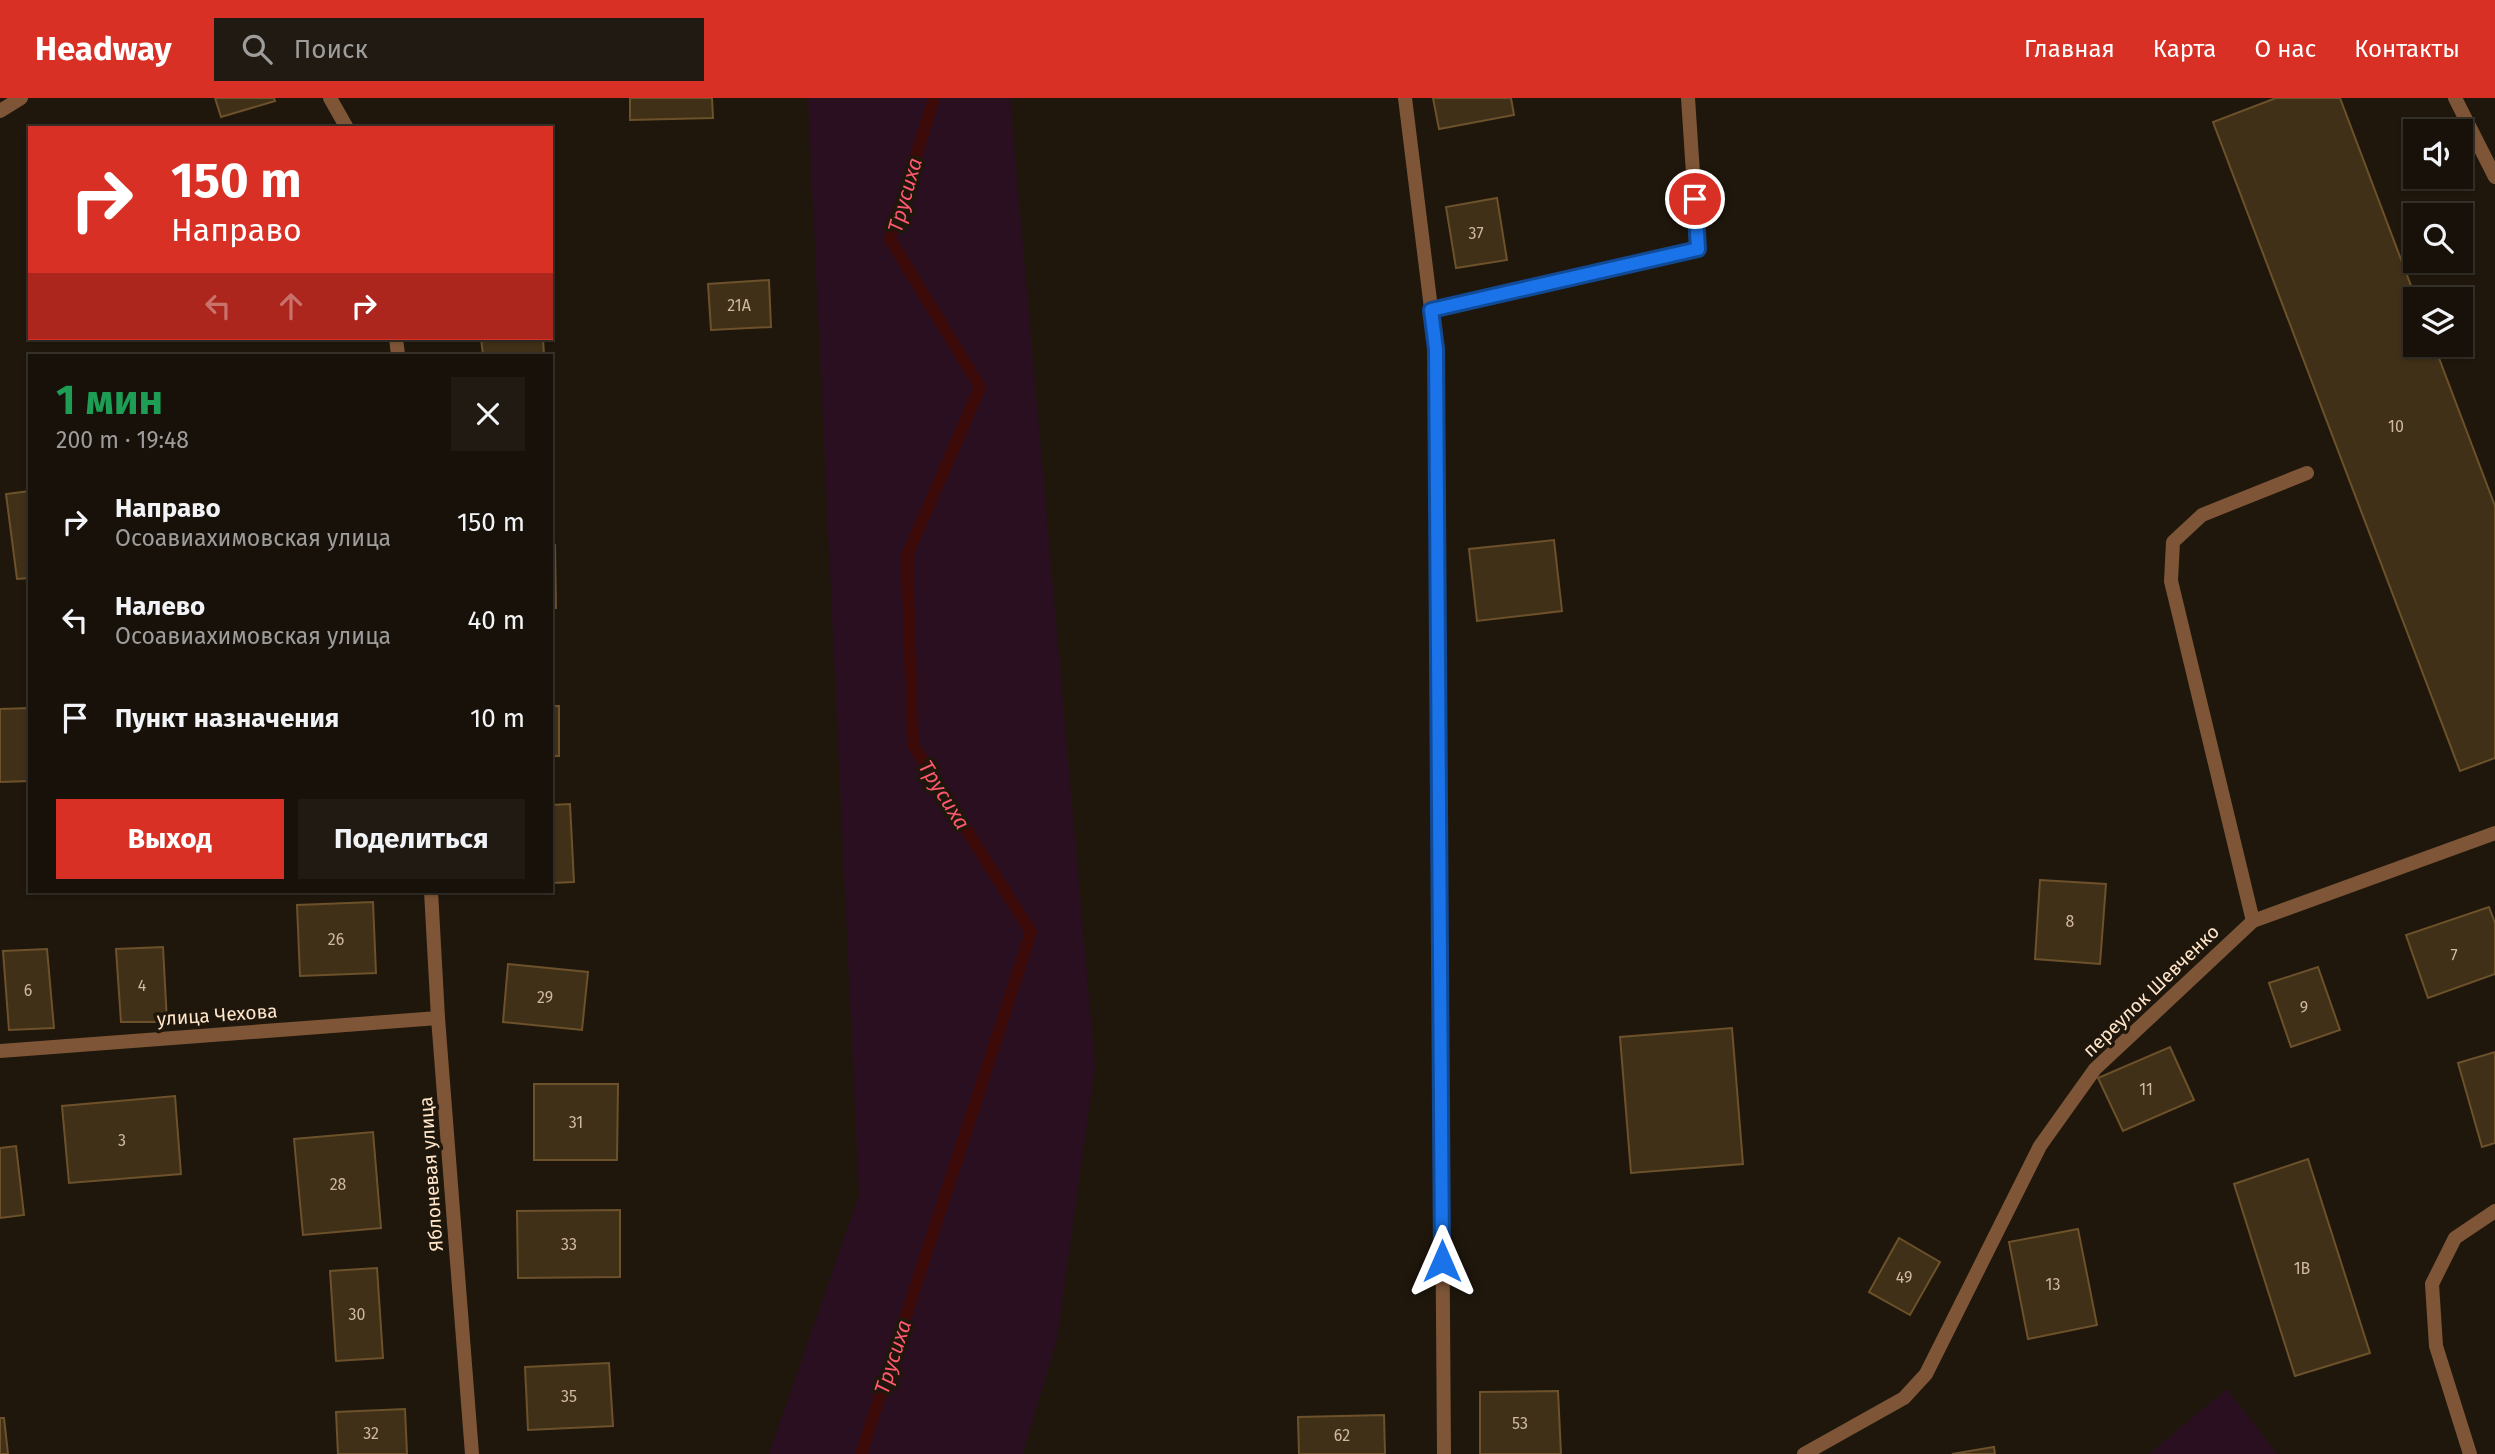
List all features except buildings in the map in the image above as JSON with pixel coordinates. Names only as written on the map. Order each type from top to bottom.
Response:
[{"type":"street","points":[[0,111],[21,98]]},
{"type":"street","points":[[330,98],[346,126]]},
{"type":"street","points":[[1405,98],[1436,349],[1444,1454]]},
{"type":"street","points":[[1431,310],[1698,249],[1688,98]]},
{"type":"street","points":[[2455,98],[2495,177]]},
{"type":"street","points":[[2253,921],[2171,581],[2173,542],[2202,515],[2306,473]]},
{"type":"street","name":"переулок Шевченко","points":[[1804,1454],[1904,1398],[1926,1374],[2040,1146],[2087,1080],[2095,1069],[2253,921],[2495,832]]},
{"type":"street","name":"Яблоневая улица","points":[[431,893],[438,1017],[472,1454]]},
{"type":"street","name":"улица Чехова","points":[[0,1051],[438,1017]]},
{"type":"street","points":[[2470,1454],[2436,1346],[2432,1284],[2455,1238],[2495,1211]]},
{"type":"shaded area","points":[[808,98],[1010,98],[1095,1066],[1057,1339],[1023,1454],[769,1454],[859,1195]]},
{"type":"shaded area","points":[[2227,1389],[2277,1454],[2149,1454]]},
{"type":"waterway","name":"Трусиха","points":[[861,1454],[1031,932],[913,745],[907,556],[980,387],[890,239],[934,98]]},
{"type":"route","points":[[1442,1261],[1436,349],[1431,310],[1698,249],[1695,199]]}]
